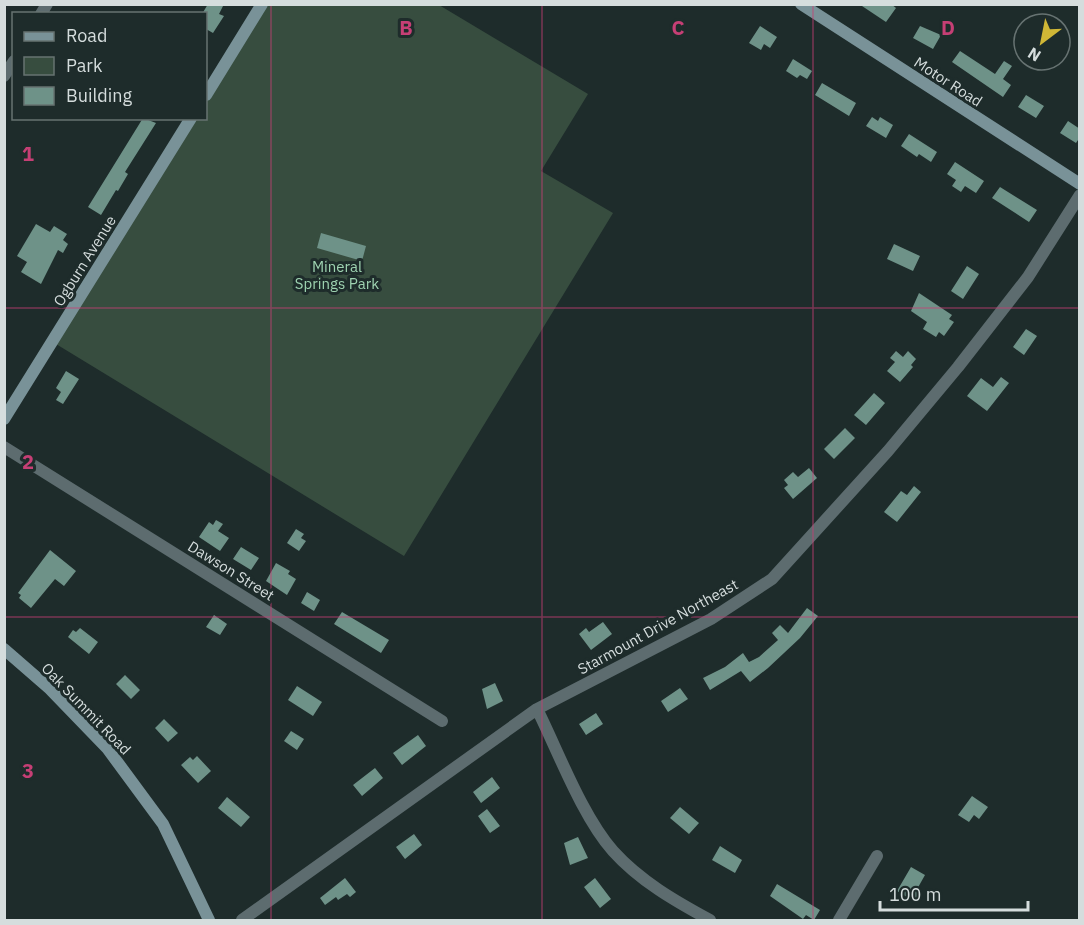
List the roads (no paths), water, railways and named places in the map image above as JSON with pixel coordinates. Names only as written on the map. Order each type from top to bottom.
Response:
[{"type":"street","points":[[207,94],[262,4]]},
{"type":"street","name":"Motor Road","points":[[801,4],[1080,184]]},
{"type":"street","name":"Ogburn Avenue","points":[[4,419],[190,120]]},
{"type":"street","name":"Starmount Drive Northeast","points":[[243,921],[537,709],[711,619],[738,603],[785,567],[895,442],[1002,312],[1028,277],[1080,195]]},
{"type":"street","name":"Dawson Street","points":[[4,447],[442,721]]},
{"type":"street","name":"Oak Summit Road","points":[[4,649],[50,689],[107,748],[164,824],[209,921]]},
{"type":"street","points":[[537,709],[593,822],[612,849],[638,875],[671,899],[710,921]]},
{"type":"street","points":[[839,921],[877,856]]},
{"type":"park label","name":"Mineral Springs Park","points":[[337,276]]}]
